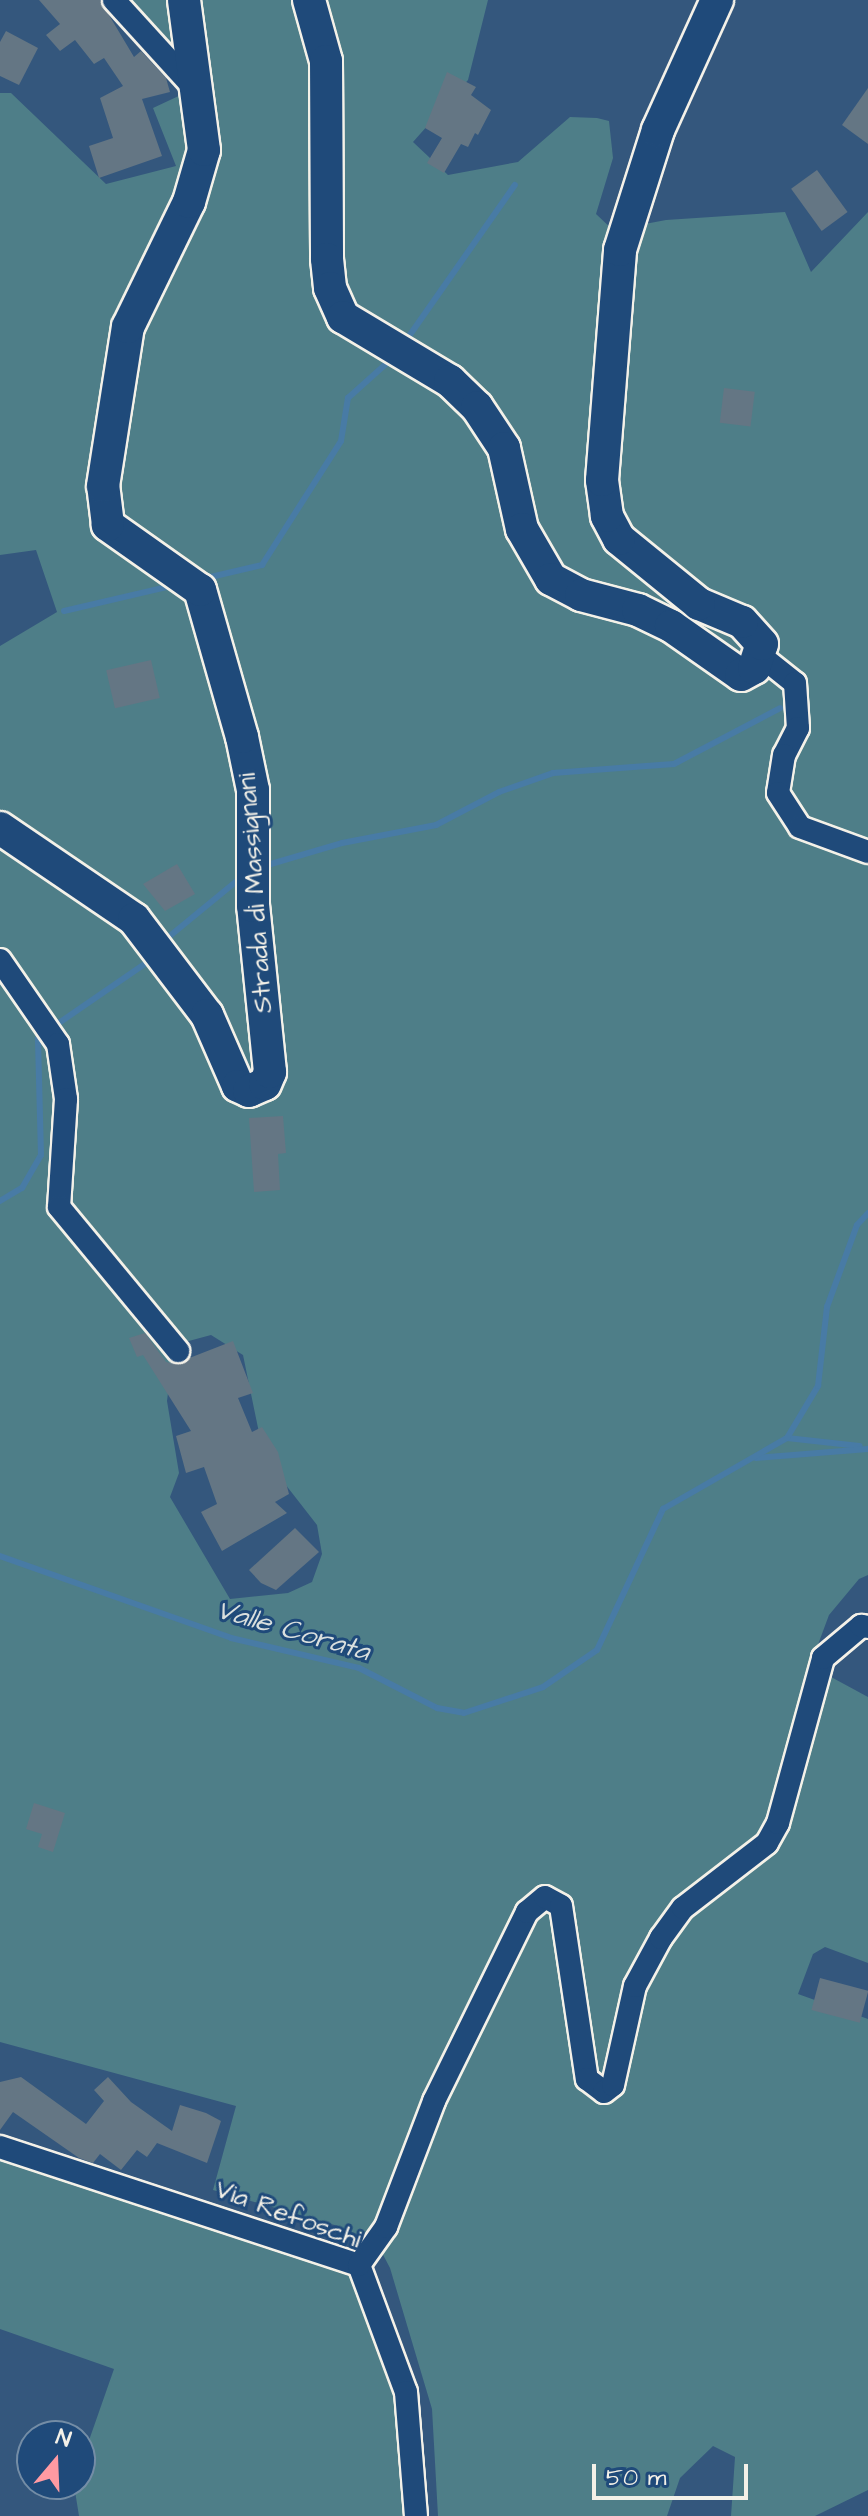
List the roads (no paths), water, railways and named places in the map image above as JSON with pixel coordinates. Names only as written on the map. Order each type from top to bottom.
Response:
[{"type":"street","points":[[114,0],[194,88]]},
{"type":"street","name":"Strada di Massignani","points":[[0,828],[134,919],[162,949],[207,1015],[238,1086],[249,1091],[265,1084],[270,1072],[253,906],[253,790],[242,737],[200,590],[108,525],[103,486],[128,327],[189,202],[204,150],[204,118],[194,88],[184,0]]},
{"type":"street","points":[[309,0],[326,61],[327,259],[330,288],[343,317],[450,381],[477,407],[504,448],[522,529],[551,579],[581,595],[660,621],[741,675],[758,662],[762,644],[752,631],[699,604],[619,539],[607,516],[602,480],[620,250],[658,130],[717,0]]},
{"type":"street","points":[[758,662],[795,683],[798,728],[784,755],[778,793],[800,827],[868,852]]},
{"type":"street","points":[[0,960],[58,1044],[66,1099],[59,1207],[178,1351]]},
{"type":"street","points":[[359,2265],[386,2227],[434,2101],[527,1912],[545,1897],[561,1906],[587,2079],[604,2092],[613,2085],[635,1986],[661,1938],[683,1908],[767,1843],[778,1823],[823,1658],[861,1626],[868,1627]]},
{"type":"street","name":"Via Refoschi","points":[[0,2147],[359,2265],[406,2392],[416,2516]]},
{"type":"waterway","points":[[407,339],[515,185]]},
{"type":"waterway","points":[[202,579],[262,565],[341,441],[348,398],[387,363]]},
{"type":"waterway","points":[[64,611],[176,585]]},
{"type":"waterway","points":[[264,866],[342,843],[436,825],[499,792],[553,773],[674,764],[780,708]]},
{"type":"waterway","points":[[171,935],[238,880]]},
{"type":"waterway","points":[[53,1027],[152,959]]},
{"type":"waterway","points":[[0,1201],[22,1188],[41,1155],[38,1039],[44,1034]]},
{"type":"waterway","name":"Valle Corata","points":[[0,1556],[231,1638],[359,1668],[437,1708],[464,1713],[543,1687],[597,1650],[663,1509],[787,1438],[818,1386],[827,1307],[857,1225],[868,1213]]},
{"type":"waterway","points":[[787,1438],[860,1446]]},
{"type":"waterway","points":[[756,1458],[868,1449]]}]
